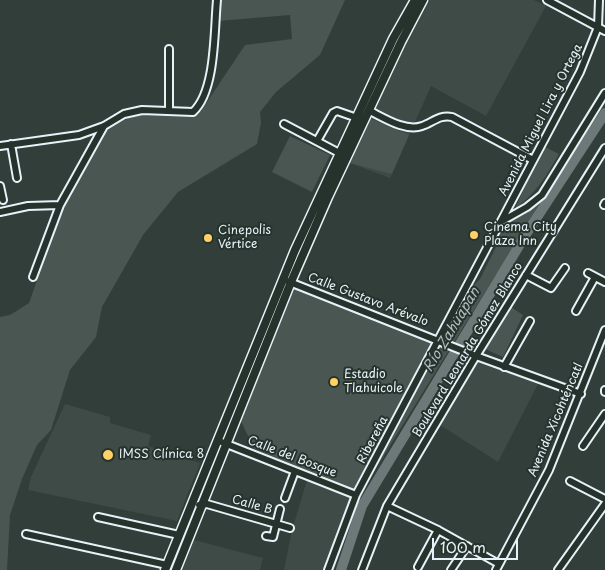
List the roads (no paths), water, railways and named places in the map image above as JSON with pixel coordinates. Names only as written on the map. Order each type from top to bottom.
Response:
[{"type":"main road","points":[[166,567],[193,500],[222,442],[320,197],[345,156],[415,0]]},
{"type":"main road","points":[[362,119],[370,111],[397,40],[423,0]]},
{"type":"main road","points":[[176,570],[204,503],[222,442]]},
{"type":"street","points":[[0,146],[79,135],[104,126],[124,114],[142,110],[193,112],[201,104],[210,74],[217,0]]},
{"type":"street","points":[[547,0],[605,31]]},
{"type":"street","name":"Avenida Miguel Lira y Ortega","points":[[503,220],[580,72],[598,27],[599,0]]},
{"type":"street","points":[[169,49],[169,111]]},
{"type":"street","points":[[503,220],[527,207],[542,195],[605,93]]},
{"type":"street","points":[[317,141],[333,113],[337,111],[362,119]]},
{"type":"street","points":[[370,111],[409,128],[422,126],[446,116],[452,117],[533,160]]},
{"type":"street","points":[[284,124],[345,156]]},
{"type":"street","points":[[33,277],[60,205],[104,126]]},
{"type":"street","points":[[11,144],[16,178]]},
{"type":"street","name":"Boulevard Leonarda Gómez Blanco","points":[[362,570],[387,506],[474,356],[605,148]]},
{"type":"street","points":[[0,186],[3,200]]},
{"type":"street","points":[[0,212],[28,206],[60,205]]},
{"type":"street","name":"Ribereña","points":[[328,570],[356,495],[503,220]]},
{"type":"street","points":[[526,275],[551,288],[565,268]]},
{"type":"street","points":[[588,273],[605,282]]},
{"type":"street","points":[[576,311],[595,277]]},
{"type":"street","name":"Calle Gustavo Arévalo","points":[[287,281],[440,340],[474,356],[581,394]]},
{"type":"street","points":[[504,367],[530,321]]},
{"type":"street","name":"Avenida Xicohténcatl","points":[[498,567],[549,470],[605,332]]},
{"type":"street","points":[[583,446],[605,414]]},
{"type":"street","name":"Calle del Bosque","points":[[222,442],[356,495]]},
{"type":"street","points":[[284,498],[295,471]]},
{"type":"street","points":[[570,481],[605,499]]},
{"type":"street","name":"Calle B","points":[[193,500],[290,528]]},
{"type":"street","points":[[558,570],[605,504]]},
{"type":"street","points":[[387,506],[438,530],[467,546],[498,567]]},
{"type":"street","points":[[269,536],[276,524],[280,509]]},
{"type":"street","points":[[98,517],[179,535]]},
{"type":"street","points":[[418,567],[438,530]]},
{"type":"street","points":[[26,534],[166,567]]},
{"type":"street","points":[[451,570],[467,546]]},
{"type":"waterway","name":"Río Zahuapan","points":[[341,570],[362,506],[528,231],[605,113]]},
{"type":"place","name":"Cinema City Plaza Inn","points":[[474,235]]},
{"type":"place","name":"Cinepolis Vértice","points":[[208,238]]},
{"type":"place","name":"Estadio Tlahuicole","points":[[334,382]]},
{"type":"place","name":"IMSS Clínica 8","points":[[108,455]]}]
